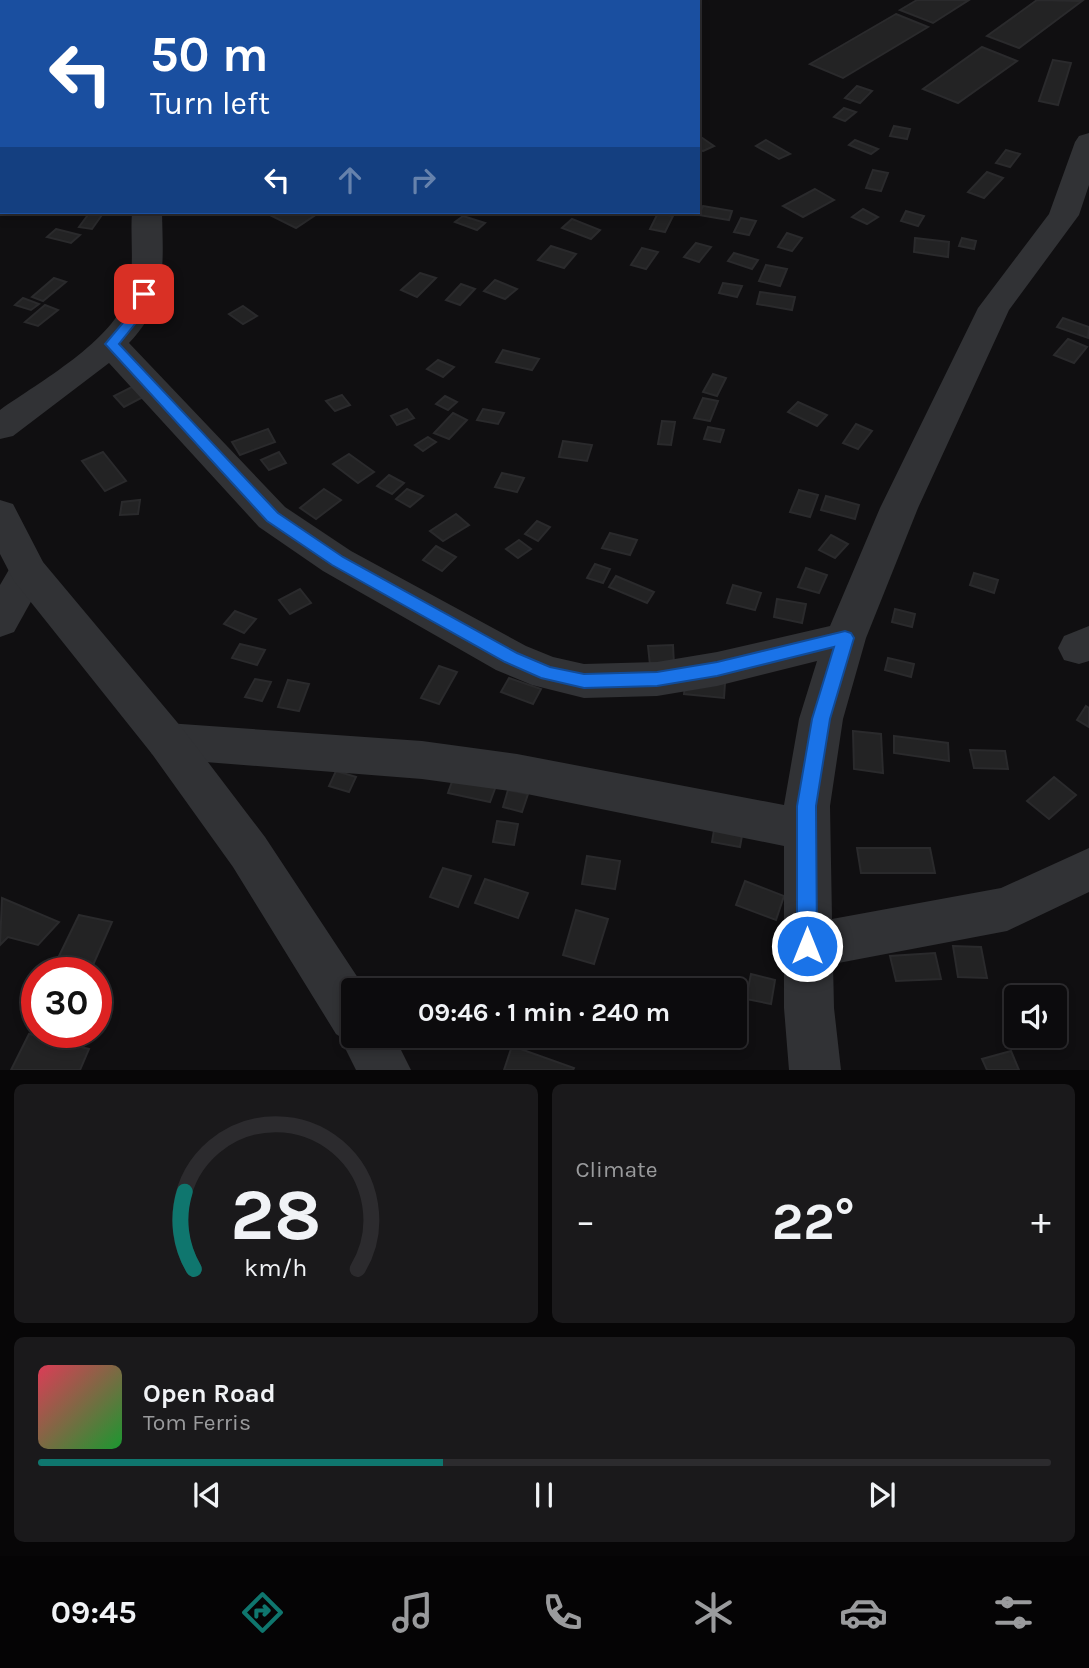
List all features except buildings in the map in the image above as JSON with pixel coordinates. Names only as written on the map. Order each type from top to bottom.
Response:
[{"type":"street","points":[[816,1069],[809,1009],[807,806],[821,719],[845,638],[899,508],[994,308],[1064,215],[1089,142]]},
{"type":"street","points":[[0,427],[111,344],[133,319],[144,294],[147,214]]},
{"type":"street","points":[[111,344],[272,517],[337,561],[511,657],[547,673],[584,681],[657,679],[717,669],[845,638]]},
{"type":"street","points":[[0,514],[28,571],[167,741],[249,852],[341,997]]},
{"type":"street","points":[[0,621],[28,571]]},
{"type":"street","points":[[167,741],[422,761],[517,773],[807,830]]},
{"type":"street","points":[[807,946],[1007,909],[1089,869]]},
{"type":"street","points":[[372,1048],[385,1069]]},
{"type":"route","points":[[144,294],[133,319],[111,344],[272,517],[337,561],[511,657],[547,673],[584,681],[657,679],[717,669],[845,638],[821,719],[807,806],[807,946]]}]
